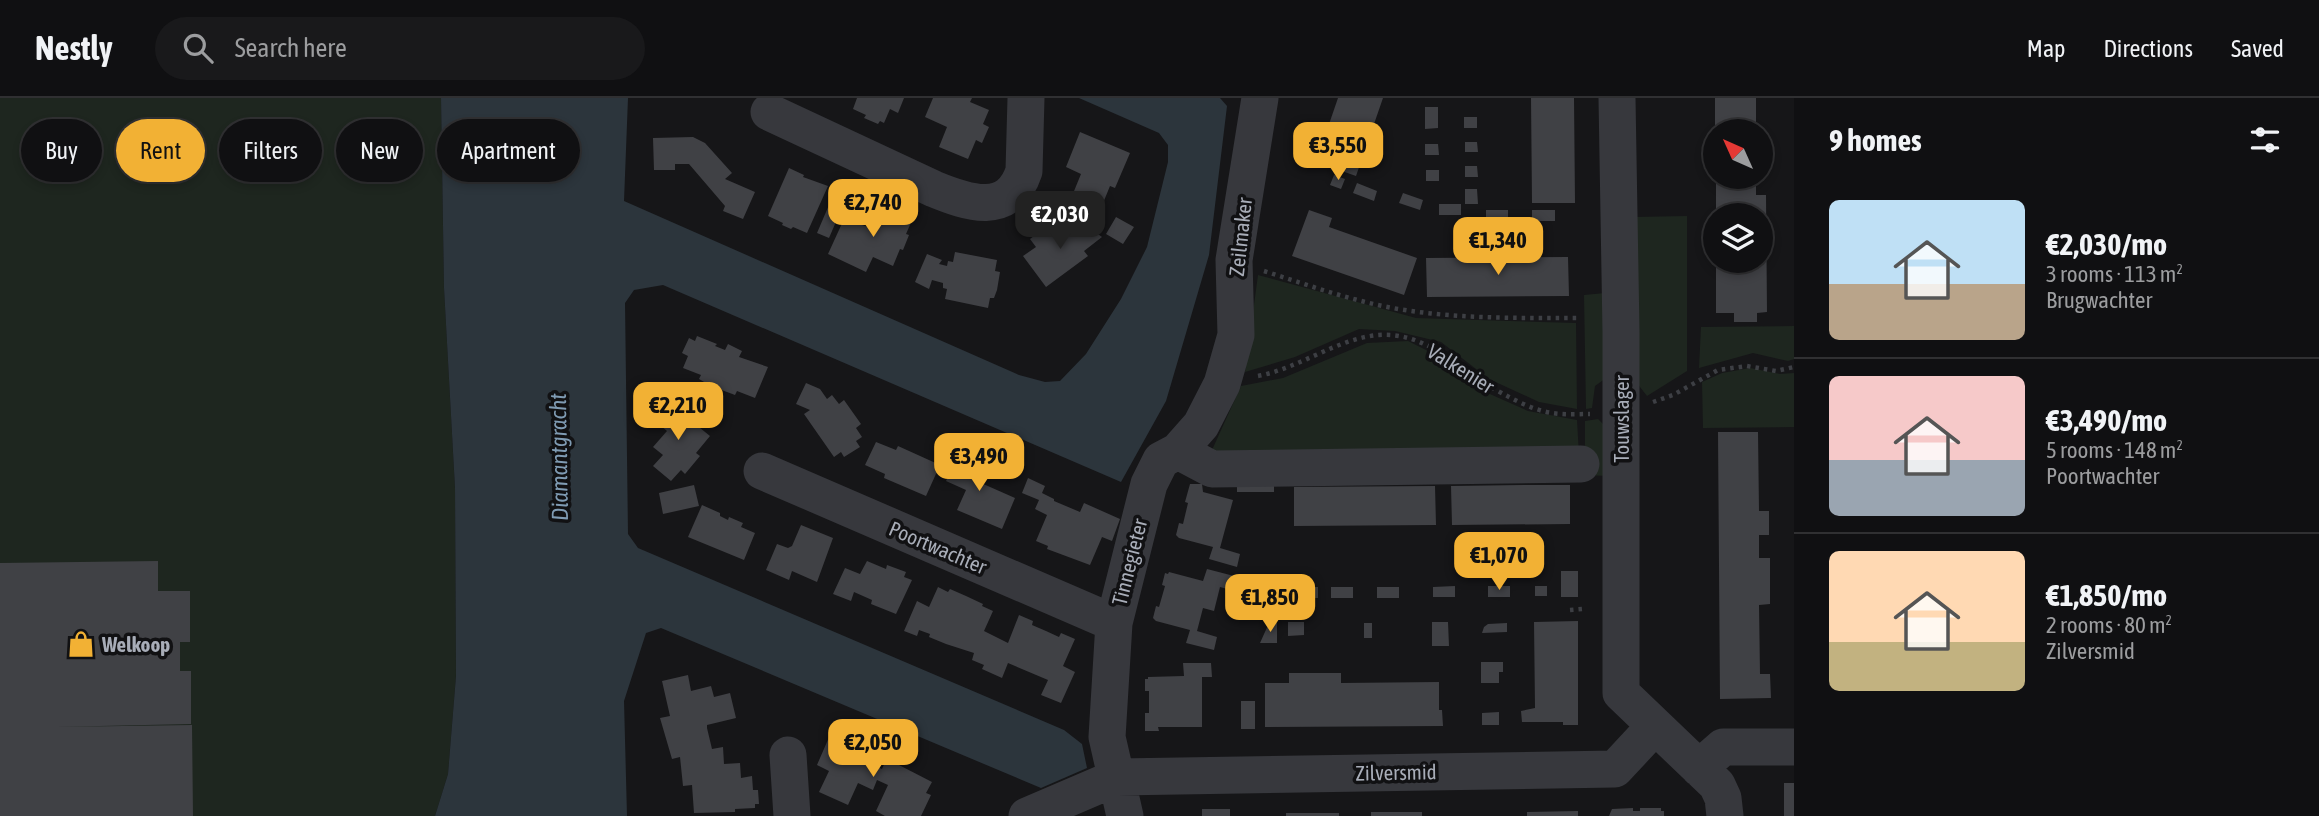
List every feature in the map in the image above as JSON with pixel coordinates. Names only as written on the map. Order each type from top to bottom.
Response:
[{"type":"street","points":[[769,112],[934,189],[962,200],[990,204],[1014,191],[1021,181],[1024,172],[1026,98]]},
{"type":"street","name":"Zeilmaker","points":[[1236,335],[1234,260],[1260,98]]},
{"type":"street","name":"Touwslager","points":[[1617,98],[1621,693],[1655,726]]},
{"type":"street","name":"Tinnegieter","points":[[1125,816],[1107,737],[1114,624],[1149,484],[1161,460],[1178,451],[1201,425],[1222,384],[1236,335]]},
{"type":"street","points":[[1178,451],[1212,469],[1581,464]]},
{"type":"street","name":"Poortwachter","points":[[762,471],[1114,624]]},
{"type":"street","points":[[1655,726],[1717,785],[1723,798],[1725,816]]},
{"type":"street","name":"Zilversmid","points":[[1118,777],[1615,769],[1655,726]]},
{"type":"street","points":[[1699,768],[1723,747],[1794,747]]},
{"type":"street","points":[[788,755],[792,816]]},
{"type":"street","points":[[1027,816],[1118,777]]},
{"type":"path","name":"Valkenier","points":[[1234,260],[1324,290],[1396,309],[1475,318],[1580,318]]},
{"type":"path","name":"Valkenier","points":[[1222,384],[1293,366],[1346,343],[1380,335],[1425,344],[1486,384],[1515,400],[1550,413],[1595,414],[1643,405],[1673,395],[1718,370],[1747,366],[1776,370],[1794,367]]},
{"type":"path","points":[[1570,610],[1582,610]]},
{"type":"shaded area","points":[[0,98],[441,98],[441,119],[437,119],[437,182],[442,182],[444,288],[455,488],[456,676],[448,774],[435,816],[0,816]]},
{"type":"shaded area","points":[[1687,216],[1687,371],[1647,396],[1633,378],[1634,217]]},
{"type":"shaded area","points":[[1258,275],[1416,318],[1576,323],[1577,409],[1539,402],[1489,379],[1441,342],[1395,331],[1359,329],[1295,357],[1245,372]]},
{"type":"shaded area","points":[[1605,293],[1606,378],[1595,386],[1592,408],[1586,409],[1584,295]]},
{"type":"shaded area","points":[[1794,326],[1794,359],[1788,361],[1753,353],[1699,368],[1701,327]]},
{"type":"shaded area","points":[[1408,341],[1442,358],[1474,387],[1528,411],[1577,420],[1579,455],[1214,455],[1212,450],[1241,386],[1283,378],[1367,343]]},
{"type":"shaded area","points":[[1750,368],[1780,374],[1794,373],[1794,427],[1703,428],[1702,382],[1722,373]]},
{"type":"shaded area","points":[[1598,419],[1608,429],[1608,476],[1585,475],[1585,421]]},
{"type":"water","name":"Diamantgracht","points":[[441,98],[628,98],[624,201],[1019,375],[1045,382],[1060,381],[1086,354],[1121,299],[1147,247],[1168,162],[1168,145],[1159,133],[1079,98],[1220,98],[1227,106],[1209,255],[1166,401],[1121,482],[663,285],[634,290],[625,303],[628,534],[638,548],[1064,730],[1082,744],[1087,768],[1041,788],[661,628],[646,633],[624,701],[627,816],[435,816],[448,774],[456,676],[455,488],[444,288],[442,182],[580,182],[580,119],[441,119]]},
{"type":"building","points":[[857,98],[904,98],[898,113],[890,109],[884,123],[880,121],[878,124],[853,109]]},
{"type":"building","points":[[933,98],[972,98],[970,102],[989,110],[983,124],[989,127],[982,143],[976,140],[968,159],[939,147],[947,127],[925,117]]},
{"type":"building","points":[[1338,98],[1383,98],[1356,176],[1316,162]]},
{"type":"building","points":[[1531,98],[1574,98],[1575,203],[1532,203]]},
{"type":"building","points":[[1715,98],[1756,98],[1756,119],[1715,119]]},
{"type":"building","points":[[1425,107],[1438,107],[1438,128],[1425,129]]},
{"type":"building","points":[[1464,117],[1477,117],[1477,128],[1464,128]]},
{"type":"building","points":[[1080,132],[1130,153],[1115,188],[1110,186],[1101,208],[1072,196],[1081,174],[1066,167]]},
{"type":"building","points":[[693,137],[705,143],[732,173],[725,179],[755,192],[743,219],[723,211],[725,206],[689,164],[675,164],[675,170],[654,170],[653,138]]},
{"type":"building","points":[[1465,142],[1477,142],[1478,152],[1465,152]]},
{"type":"building","points":[[1425,144],[1438,144],[1439,155],[1425,155]]},
{"type":"building","points":[[1465,166],[1477,166],[1478,177],[1465,177]]},
{"type":"building","points":[[789,168],[804,175],[803,177],[828,186],[807,233],[793,227],[791,229],[768,216]]},
{"type":"building","points":[[1426,170],[1439,170],[1439,181],[1426,181]]},
{"type":"building","points":[[1334,175],[1345,179],[1341,189],[1330,185]]},
{"type":"building","points":[[1357,183],[1377,191],[1374,201],[1353,193]]},
{"type":"building","points":[[1465,189],[1477,189],[1478,204],[1465,204]]},
{"type":"building","points":[[1716,189],[1756,189],[1756,195],[1766,195],[1766,203],[1716,203]]},
{"type":"building","points":[[1403,193],[1423,200],[1420,210],[1399,203]]},
{"type":"building","points":[[1439,204],[1461,204],[1461,215],[1439,215]]},
{"type":"building","points":[[829,205],[841,210],[829,238],[817,233]]},
{"type":"building","points":[[885,205],[911,213],[913,218],[903,250],[900,249],[893,266],[873,257],[866,272],[828,254],[844,219],[874,229]]},
{"type":"building","points":[[1309,210],[1332,218],[1329,227],[1417,258],[1404,295],[1292,256]]},
{"type":"building","points":[[1486,210],[1508,210],[1508,221],[1486,221]]},
{"type":"building","points":[[1532,210],[1555,210],[1555,221],[1532,221]]},
{"type":"building","points":[[1116,217],[1134,227],[1123,244],[1106,234]]},
{"type":"building","points":[[1080,221],[1102,237],[1084,251],[1088,256],[1046,287],[1023,256],[1036,247],[1030,239],[1046,227],[1052,234],[1064,225],[1068,230]]},
{"type":"building","points":[[955,252],[997,260],[995,271],[1000,272],[997,290],[994,298],[990,298],[988,308],[945,299],[947,289],[943,288],[943,283],[932,280],[929,289],[915,282],[927,254],[942,260],[939,264],[947,266],[948,261],[953,262]]},
{"type":"building","points":[[1568,257],[1569,296],[1427,297],[1426,258]]},
{"type":"building","points":[[1716,273],[1767,273],[1767,312],[1757,313],[1757,322],[1734,322],[1734,313],[1716,313]]},
{"type":"building","points":[[697,336],[725,350],[728,344],[742,351],[739,357],[768,367],[755,398],[737,391],[735,395],[711,386],[699,379],[701,375],[683,368],[688,356],[682,353],[689,338],[695,341]]},
{"type":"building","points":[[806,383],[820,389],[827,399],[832,395],[839,404],[844,400],[861,424],[856,428],[862,437],[856,441],[860,447],[844,457],[841,452],[834,457],[804,414],[810,410],[796,404]]},
{"type":"building","points":[[668,402],[710,436],[696,453],[700,456],[685,474],[681,470],[671,481],[653,466],[663,455],[653,447],[667,431],[653,419]]},
{"type":"building","points":[[1718,432],[1758,432],[1759,511],[1769,511],[1769,535],[1759,535],[1759,558],[1770,558],[1770,604],[1759,605],[1760,674],[1770,674],[1771,698],[1720,699]]},
{"type":"building","points":[[876,442],[896,450],[898,446],[940,465],[926,496],[884,478],[885,474],[865,465]]},
{"type":"building","points":[[960,450],[981,459],[972,479],[1015,498],[1002,529],[957,510],[966,490],[946,481]]},
{"type":"building","points":[[1274,472],[1274,492],[1237,492],[1237,473]]},
{"type":"building","points":[[1028,478],[1045,486],[1042,493],[1054,501],[1080,512],[1084,503],[1120,519],[1112,541],[1102,537],[1090,565],[1047,549],[1048,546],[1036,541],[1047,515],[1035,509],[1039,500],[1022,493]]},
{"type":"building","points":[[1190,484],[1202,484],[1203,492],[1233,500],[1220,548],[1240,554],[1237,567],[1209,559],[1213,547],[1176,535],[1179,523],[1183,524]]},
{"type":"building","points":[[694,485],[699,506],[663,514],[659,493]]},
{"type":"building","points":[[1570,485],[1570,524],[1452,525],[1451,486]]},
{"type":"building","points":[[1435,486],[1436,525],[1294,526],[1294,487]]},
{"type":"building","points":[[702,505],[728,520],[729,517],[743,523],[741,527],[755,533],[744,560],[688,537]]},
{"type":"building","points":[[801,525],[833,538],[817,582],[792,571],[789,580],[766,570],[777,544],[788,548],[792,546]]},
{"type":"building","points":[[158,561],[158,591],[190,591],[190,642],[180,642],[180,671],[191,671],[191,724],[55,727],[192,725],[193,816],[0,816],[0,563]]},
{"type":"building","points":[[867,561],[886,569],[887,565],[906,572],[904,577],[912,580],[896,614],[871,604],[872,600],[854,592],[851,601],[833,594],[845,568],[860,574]]},
{"type":"building","points":[[1207,569],[1234,576],[1231,590],[1220,587],[1214,611],[1203,608],[1197,631],[1217,637],[1214,650],[1186,643],[1190,630],[1153,618],[1165,586],[1162,585],[1165,573],[1203,581]]},
{"type":"building","points":[[1561,571],[1578,571],[1578,597],[1561,597]]},
{"type":"building","points":[[1455,586],[1455,597],[1433,597],[1433,587]]},
{"type":"building","points":[[1488,586],[1510,586],[1510,597],[1488,597]]},
{"type":"building","points":[[1535,586],[1547,586],[1547,596],[1535,596]]},
{"type":"building","points":[[938,587],[948,592],[950,589],[993,611],[984,631],[1008,643],[1019,615],[1033,621],[1032,625],[1059,637],[1061,633],[1075,639],[1063,666],[1075,672],[1061,703],[1041,695],[1048,680],[1008,663],[1002,678],[982,669],[984,665],[972,660],[974,653],[929,637],[930,634],[919,630],[917,636],[904,631],[917,601],[929,607]]},
{"type":"building","points":[[1307,587],[1318,587],[1318,598],[1307,598]]},
{"type":"building","points":[[1331,587],[1353,587],[1353,598],[1331,598]]},
{"type":"building","points":[[1377,587],[1399,587],[1399,598],[1377,598]]},
{"type":"building","points":[[1578,621],[1578,725],[1563,725],[1563,722],[1522,722],[1521,711],[1535,708],[1534,622]]},
{"type":"building","points":[[1288,622],[1304,622],[1304,635],[1288,636]]},
{"type":"building","points":[[1432,622],[1448,622],[1449,646],[1432,646]]},
{"type":"building","points":[[1269,623],[1277,623],[1277,643],[1260,643]]},
{"type":"building","points":[[1364,623],[1372,623],[1372,638],[1364,638]]},
{"type":"building","points":[[1507,623],[1507,632],[1482,633],[1488,624]]},
{"type":"building","points":[[1481,662],[1503,662],[1499,683],[1481,683]]},
{"type":"building","points":[[1183,663],[1211,663],[1212,677],[1202,677],[1202,727],[1158,727],[1159,731],[1145,731],[1145,713],[1149,713],[1149,691],[1145,691],[1145,679],[1184,676]]},
{"type":"building","points":[[1289,673],[1341,673],[1341,683],[1439,682],[1439,710],[1442,710],[1443,726],[1265,727],[1265,683],[1289,683]]},
{"type":"building","points":[[688,675],[691,691],[711,686],[714,697],[730,693],[736,718],[707,725],[707,728],[712,749],[723,747],[724,764],[740,763],[741,778],[752,776],[753,790],[758,790],[759,804],[755,804],[755,808],[735,809],[735,812],[694,813],[692,785],[683,786],[680,757],[672,759],[660,718],[670,716],[662,681]]},
{"type":"building","points":[[1241,701],[1255,701],[1255,729],[1241,729]]},
{"type":"building","points":[[1499,712],[1499,725],[1482,725],[1482,713]]},
{"type":"building","points":[[830,735],[872,754],[869,763],[882,769],[891,749],[903,755],[899,765],[932,782],[926,793],[931,795],[921,816],[885,816],[876,811],[888,785],[877,780],[873,790],[858,783],[848,805],[819,792],[829,771],[817,765]]},
{"type":"building","points":[[1784,783],[1794,783],[1794,816],[1784,816]]},
{"type":"building","points":[[1633,808],[1633,811],[1640,811],[1640,808],[1661,808],[1664,816],[1609,816],[1612,809]]},
{"type":"building","points":[[1202,809],[1230,809],[1230,816],[1202,816]]},
{"type":"building","points":[[1578,811],[1578,816],[1527,816],[1527,812]]},
{"type":"building","points":[[1371,812],[1422,812],[1422,816],[1371,816]]},
{"type":"building","points":[[1286,813],[1339,813],[1339,816],[1286,816]]},
{"type":"place","name":"Welkoop","points":[[81,644]]}]
